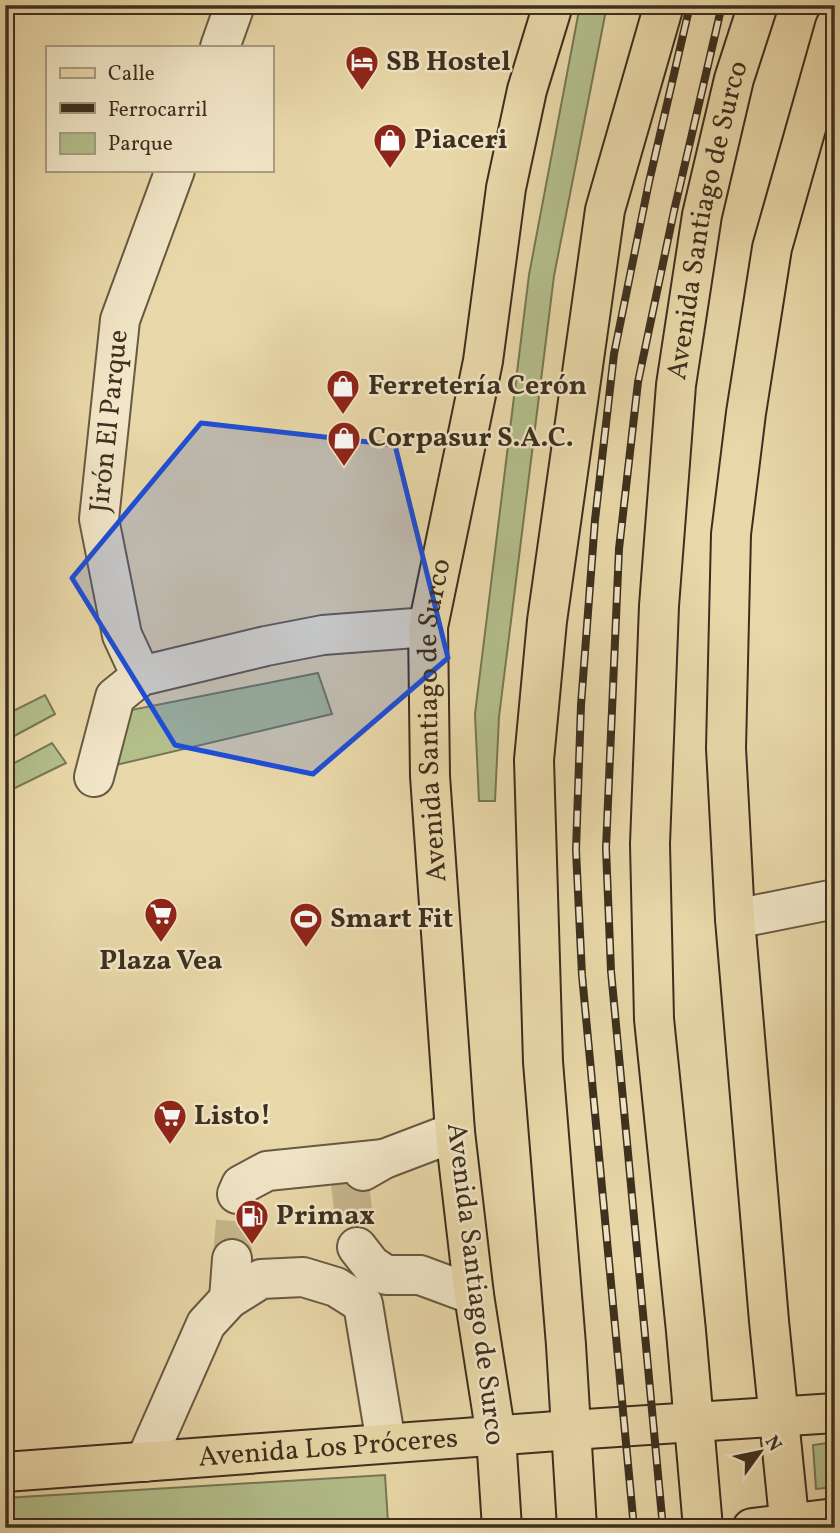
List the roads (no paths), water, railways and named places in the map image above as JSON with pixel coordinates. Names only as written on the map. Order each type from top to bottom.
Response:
[{"type":"main road","name":"Avenida Santiago de Surco","points":[[502,1528],[496,1436],[474,1295],[454,1132],[430,776],[428,626],[483,361],[506,188],[527,90],[553,5]]},
{"type":"main road","points":[[577,1528],[566,1345],[543,1062],[534,760],[547,621],[606,210],[664,5]]},
{"type":"main road","name":"Avenida Santiago de Surco","points":[[703,1528],[654,1019],[650,844],[659,606],[676,385],[702,215],[734,79],[758,5]]},
{"type":"main road","points":[[790,1526],[735,919],[726,748],[731,534],[746,413],[772,248],[835,26]]},
{"type":"main road","name":"Avenida Los Próceres","points":[[5,1472],[835,1413]]},
{"type":"main road","points":[[752,1528],[790,1526],[835,1518]]},
{"type":"street","points":[[220,46],[235,5]]},
{"type":"street","name":"Jirón El Parque","points":[[141,676],[122,635],[99,519],[120,320],[174,172]]},
{"type":"street","points":[[94,778],[115,696],[141,676],[312,637],[428,626]]},
{"type":"street","points":[[735,919],[835,899]]},
{"type":"street","points":[[350,1183],[365,1169],[384,1159],[454,1132]]},
{"type":"street","points":[[237,1194],[241,1185],[267,1171],[384,1159]]},
{"type":"street","points":[[357,1247],[371,1265],[386,1443]]},
{"type":"street","points":[[229,1299],[232,1259]]},
{"type":"street","points":[[145,1462],[206,1324],[229,1299],[261,1279],[303,1277],[336,1287],[374,1290],[420,1275],[474,1295]]},
{"type":"tunnel","points":[[350,1183],[357,1247]]},
{"type":"tunnel","points":[[232,1259],[237,1194]]},
{"type":"railway","points":[[634,1528],[582,975],[576,850],[581,705],[595,520],[614,354],[649,182],[690,5]]},
{"type":"railway","points":[[663,1528],[611,971],[606,848],[619,549],[638,382],[722,5]]},
{"type":"place","name":"SB Hostel","points":[[362,92]]},
{"type":"place","name":"Piaceri","points":[[390,170]]},
{"type":"place","name":"Ferretería Cerón","points":[[343,416]]},
{"type":"place","name":"Corpasur S.A.C.","points":[[344,468]]},
{"type":"place","name":"Plaza Vea","points":[[161,944]]},
{"type":"place","name":"Smart Fit","points":[[306,949]]},
{"type":"place","name":"Listo!","points":[[170,1146]]},
{"type":"place","name":"Primax","points":[[252,1246]]}]
